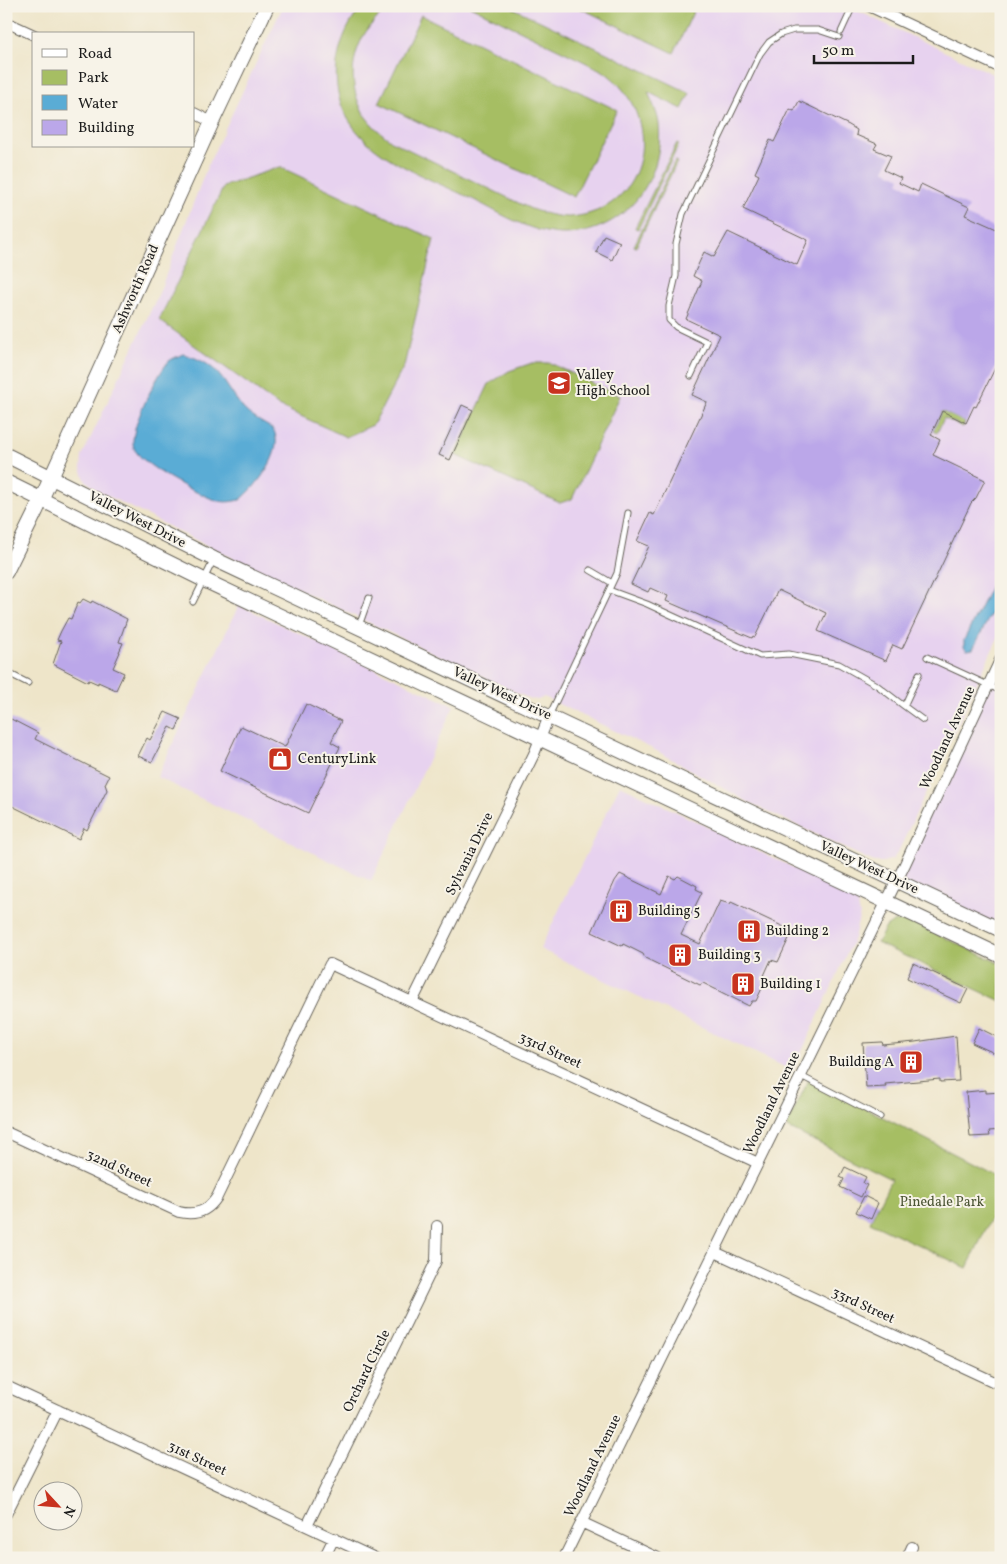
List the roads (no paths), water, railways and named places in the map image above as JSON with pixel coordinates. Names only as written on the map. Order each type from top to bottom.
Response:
[{"type":"main road","name":"Ashworth Road","points":[[6,572],[52,477],[212,122],[268,6]]},
{"type":"main road","name":"Valley West Drive","points":[[6,455],[214,559],[1001,930]]},
{"type":"main road","name":"Valley West Drive","points":[[6,482],[204,580],[1001,956]]},
{"type":"street","points":[[869,6],[1001,68]]},
{"type":"street","points":[[6,22],[32,34]]},
{"type":"street","points":[[195,114],[212,122]]},
{"type":"street","name":"Woodland Avenue","points":[[564,1558],[886,902],[1001,658]]},
{"type":"street","name":"Sylvania Drive","points":[[412,1002],[541,740],[548,716]]},
{"type":"street","name":"33rd Street","points":[[217,1197],[330,964],[758,1163]]},
{"type":"street","name":"32nd Street","points":[[6,1132],[179,1212],[194,1214],[203,1211],[217,1197]]},
{"type":"street","name":"Orchard Circle","points":[[307,1526],[436,1261],[437,1226]]},
{"type":"street","name":"33rd Street","points":[[714,1252],[1001,1385]]},
{"type":"street","name":"31st Street","points":[[6,1386],[375,1558]]},
{"type":"street","points":[[6,1514],[58,1410]]},
{"type":"street","points":[[582,1522],[658,1558]]},
{"type":"street","points":[[324,1558],[334,1538]]},
{"type":"street","points":[[907,1558],[912,1547]]},
{"type":"lane","points":[[691,376],[708,342],[676,327],[669,320],[669,306],[676,276],[676,244],[683,214],[752,70],[769,42],[781,34],[806,29],[840,34],[854,6]]},
{"type":"lane","points":[[548,716],[612,583],[621,555],[628,513]]},
{"type":"lane","points":[[193,602],[214,559]]},
{"type":"lane","points":[[590,570],[612,583]]},
{"type":"lane","points":[[608,590],[647,604],[760,656],[789,654],[838,664],[878,686],[922,720]]},
{"type":"lane","points":[[358,626],[370,598]]},
{"type":"lane","points":[[927,657],[1001,691]]},
{"type":"lane","points":[[6,672],[28,683]]},
{"type":"lane","points":[[904,706],[919,674]]},
{"type":"lane","points":[[801,1076],[880,1117]]},
{"type":"water","points":[[183,354],[195,358],[212,368],[245,410],[273,429],[276,447],[272,458],[261,478],[240,500],[222,502],[200,494],[159,471],[139,455],[134,448],[135,429],[151,390],[169,361]]},
{"type":"water","points":[[1001,566],[1001,594],[973,649],[967,650],[964,647],[964,640]]},
{"type":"place","name":"Valley High School","points":[[559,383]]},
{"type":"place","name":"CenturyLink","points":[[280,759]]},
{"type":"place","name":"Building 5","points":[[621,911]]},
{"type":"place","name":"Building 2","points":[[749,931]]},
{"type":"place","name":"Building 3","points":[[680,955]]},
{"type":"place","name":"Building 1","points":[[743,984]]},
{"type":"place","name":"Building A","points":[[911,1062]]},
{"type":"park label","name":"Pinedale Park","points":[[942,1202]]}]
